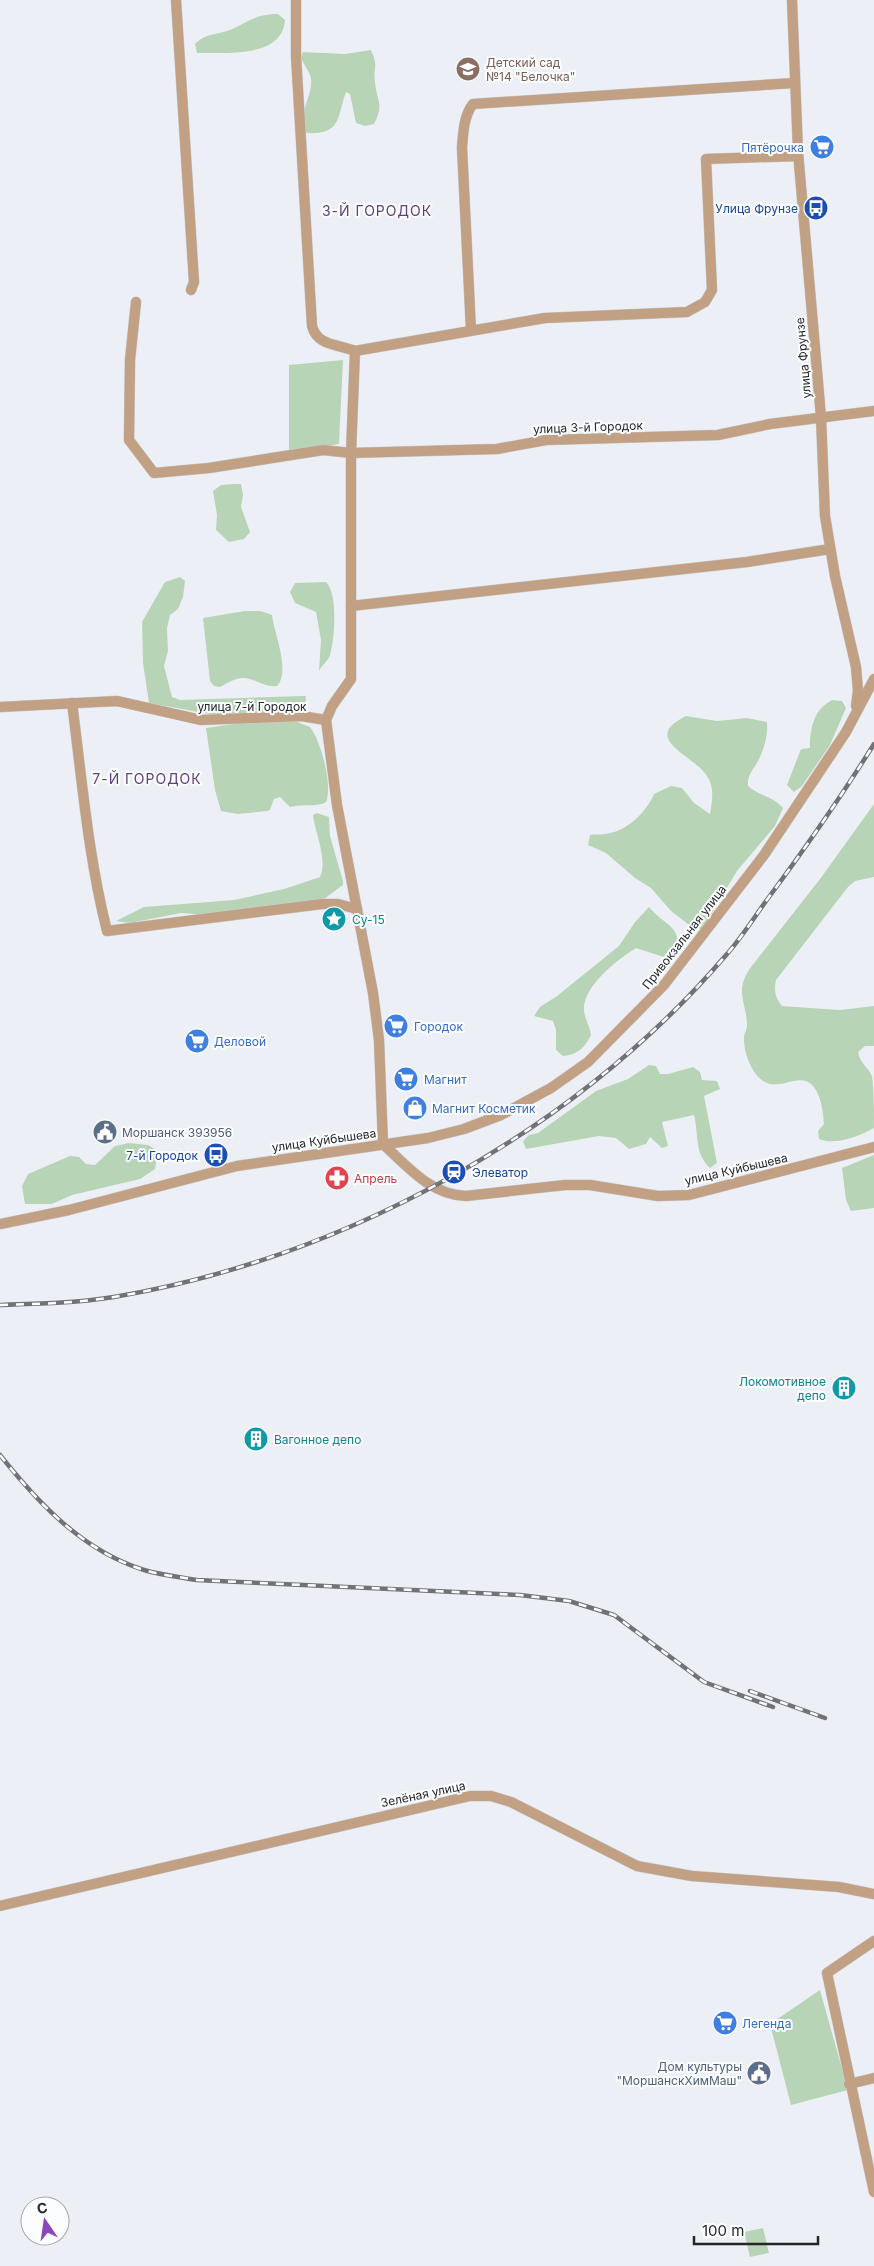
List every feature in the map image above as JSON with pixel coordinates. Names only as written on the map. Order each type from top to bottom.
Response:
[{"type":"street","points":[[176,0],[194,282],[191,290]]},
{"type":"street","points":[[296,0],[296,56],[312,326],[318,339],[327,343],[355,350],[545,318],[678,314],[705,302],[712,290],[706,159],[798,156]]},
{"type":"street","name":"улица Фрунзе","points":[[792,0],[798,156],[821,417],[825,516],[830,549],[861,696]]},
{"type":"street","points":[[472,330],[462,148],[465,124],[473,104],[794,83]]},
{"type":"street","name":"улица 3-й Городок","points":[[136,302],[130,360],[129,440],[154,473],[209,468],[323,450],[350,453],[497,450],[546,440],[718,436],[821,417],[874,411]]},
{"type":"street","points":[[355,350],[350,453],[351,679],[332,706],[326,720],[337,805],[374,993],[379,1040],[384,1144]]},
{"type":"street","points":[[351,606],[747,562],[830,549]]},
{"type":"street","name":"Привокзальная улица","points":[[384,1144],[428,1138],[464,1129],[501,1115],[551,1088],[588,1062],[664,986],[758,863],[846,732],[856,712],[861,696],[874,679]]},
{"type":"street","name":"улица 7-й Городок","points":[[0,707],[117,701],[201,720],[300,716],[326,720]]},
{"type":"street","points":[[72,703],[89,842],[97,893],[107,931],[322,904],[338,904],[357,909]]},
{"type":"street","name":"улица Куйбышева","points":[[0,1224],[68,1210],[237,1166],[384,1144],[431,1187],[454,1196],[565,1185],[590,1185],[658,1196],[689,1195],[874,1147]]},
{"type":"street","name":"Зелёная улица","points":[[0,1906],[470,1796],[491,1796],[511,1802],[637,1866],[692,1876],[839,1887],[874,1894]]},
{"type":"street","points":[[874,1941],[827,1973],[849,2084],[874,2192]]},
{"type":"street","points":[[849,2084],[874,2078]]},
{"type":"green space","points":[[278,14],[285,20],[282,33],[274,41],[263,47],[251,51],[197,53],[195,44],[203,38],[230,30],[258,17]]},
{"type":"green space","points":[[371,50],[375,64],[375,81],[379,102],[379,112],[374,124],[365,126],[356,123],[350,94],[346,92],[339,116],[332,127],[327,131],[307,133],[303,119],[310,92],[311,79],[301,57],[303,52],[345,54]]},
{"type":"green space","points":[[343,360],[339,444],[289,451],[289,365]]},
{"type":"green space","points":[[241,484],[243,495],[241,507],[250,532],[244,539],[229,542],[216,530],[217,515],[213,491],[221,485]]},
{"type":"green space","points":[[180,577],[185,581],[183,597],[178,609],[170,615],[167,628],[168,651],[164,666],[172,697],[180,700],[306,696],[305,709],[294,713],[215,715],[149,703],[143,663],[142,622],[165,582]]},
{"type":"green space","points":[[326,582],[330,588],[334,606],[334,628],[330,655],[319,671],[321,640],[316,612],[295,603],[290,592],[295,583]]},
{"type":"green space","points":[[245,611],[261,611],[272,615],[282,662],[281,679],[277,686],[267,685],[246,678],[235,679],[220,687],[214,686],[210,681],[203,618]]},
{"type":"green space","points":[[832,700],[842,701],[846,708],[830,745],[802,786],[794,792],[787,785],[801,749],[810,748],[814,721],[821,709]]},
{"type":"green space","points":[[686,716],[717,721],[747,718],[767,722],[765,744],[750,774],[748,786],[775,801],[783,808],[775,826],[737,871],[702,929],[693,928],[671,911],[651,888],[635,878],[606,853],[588,845],[590,835],[617,831],[630,824],[647,807],[654,794],[671,786],[682,788],[694,803],[710,814],[712,790],[710,781],[700,768],[674,747],[669,740],[668,732],[673,724]]},
{"type":"green space","points":[[295,721],[310,727],[318,742],[327,775],[328,795],[326,802],[323,804],[290,807],[280,797],[274,799],[270,810],[267,811],[238,814],[221,811],[215,790],[206,728],[241,723]]},
{"type":"green space","points":[[874,804],[874,877],[855,881],[848,887],[776,980],[775,984],[776,997],[782,1006],[840,1010],[874,1006],[874,1046],[865,1046],[858,1052],[860,1059],[872,1076],[874,1128],[847,1139],[825,1141],[819,1139],[818,1131],[824,1124],[823,1113],[819,1095],[812,1085],[803,1080],[769,1084],[763,1081],[751,1067],[746,1055],[744,1042],[747,1025],[742,989],[746,975],[751,967],[820,879]]},
{"type":"green space","points":[[317,813],[329,817],[330,836],[343,881],[343,885],[324,899],[208,915],[181,913],[130,923],[116,921],[144,907],[234,900],[284,889],[320,877],[323,863],[313,815]]},
{"type":"green space","points":[[649,907],[676,933],[677,947],[674,957],[664,957],[636,948],[609,968],[593,986],[584,1006],[591,1035],[580,1050],[563,1056],[556,1050],[556,1030],[553,1021],[534,1016],[540,1007],[557,996],[619,946],[635,922]]},
{"type":"green space","points":[[649,1065],[656,1066],[660,1074],[668,1074],[693,1067],[700,1072],[702,1080],[717,1081],[720,1089],[704,1096],[717,1163],[710,1168],[699,1150],[694,1115],[662,1122],[668,1146],[662,1148],[650,1137],[646,1144],[629,1149],[616,1138],[599,1136],[526,1149],[523,1141],[529,1135],[538,1133],[596,1091],[628,1079]]},
{"type":"green space","points":[[129,1143],[148,1145],[158,1151],[155,1169],[140,1179],[72,1195],[52,1204],[25,1204],[22,1186],[28,1174],[70,1156],[79,1157],[86,1164],[95,1165],[115,1146]]},
{"type":"green space","points":[[874,1155],[874,1208],[851,1211],[846,1200],[842,1168]]},
{"type":"green space","points":[[820,1990],[848,2090],[791,2105],[770,2024]]},
{"type":"green space","points":[[763,2228],[769,2253],[750,2257],[744,2232]]},
{"type":"railway","points":[[0,1305],[72,1302],[114,1297],[200,1278],[285,1252],[369,1218],[450,1178],[527,1130],[599,1077],[666,1018],[727,954],[810,841],[874,744]]},
{"type":"railway","points":[[0,1455],[30,1491],[63,1523],[101,1551],[122,1562],[144,1570],[197,1580],[520,1595],[569,1601],[614,1615],[704,1682],[773,1707]]},
{"type":"railway","points":[[750,1691],[825,1718]]},
{"type":"place","name":"Детский сад №14 \"Белочка\"","points":[[468,69]]},
{"type":"place","name":"Пятёрочка","points":[[822,147]]},
{"type":"place","name":"Улица Фрунзе","points":[[816,208]]},
{"type":"place","name":"Су-15","points":[[334,919]]},
{"type":"place","name":"Городок","points":[[396,1026]]},
{"type":"place","name":"Деловой","points":[[197,1041]]},
{"type":"place","name":"Магнит","points":[[406,1079]]},
{"type":"place","name":"Магнит Косметик","points":[[415,1108]]},
{"type":"place","name":"Моршанск 393956","points":[[105,1132]]},
{"type":"place","name":"7-й Городок","points":[[216,1155]]},
{"type":"place","name":"Элеватор","points":[[454,1172]]},
{"type":"place","name":"Апрель","points":[[337,1178]]},
{"type":"place","name":"Локомотивное депо","points":[[844,1388]]},
{"type":"place","name":"Вагонное депо","points":[[256,1439]]},
{"type":"place","name":"Легенда","points":[[725,2023]]},
{"type":"place","name":"Дом культуры \"МоршанскХимМаш\"","points":[[759,2073]]},
{"type":"district","name":"3-Й ГОРОДОК","points":[[377,210]]},
{"type":"district","name":"7-Й ГОРОДОК","points":[[147,778]]}]
